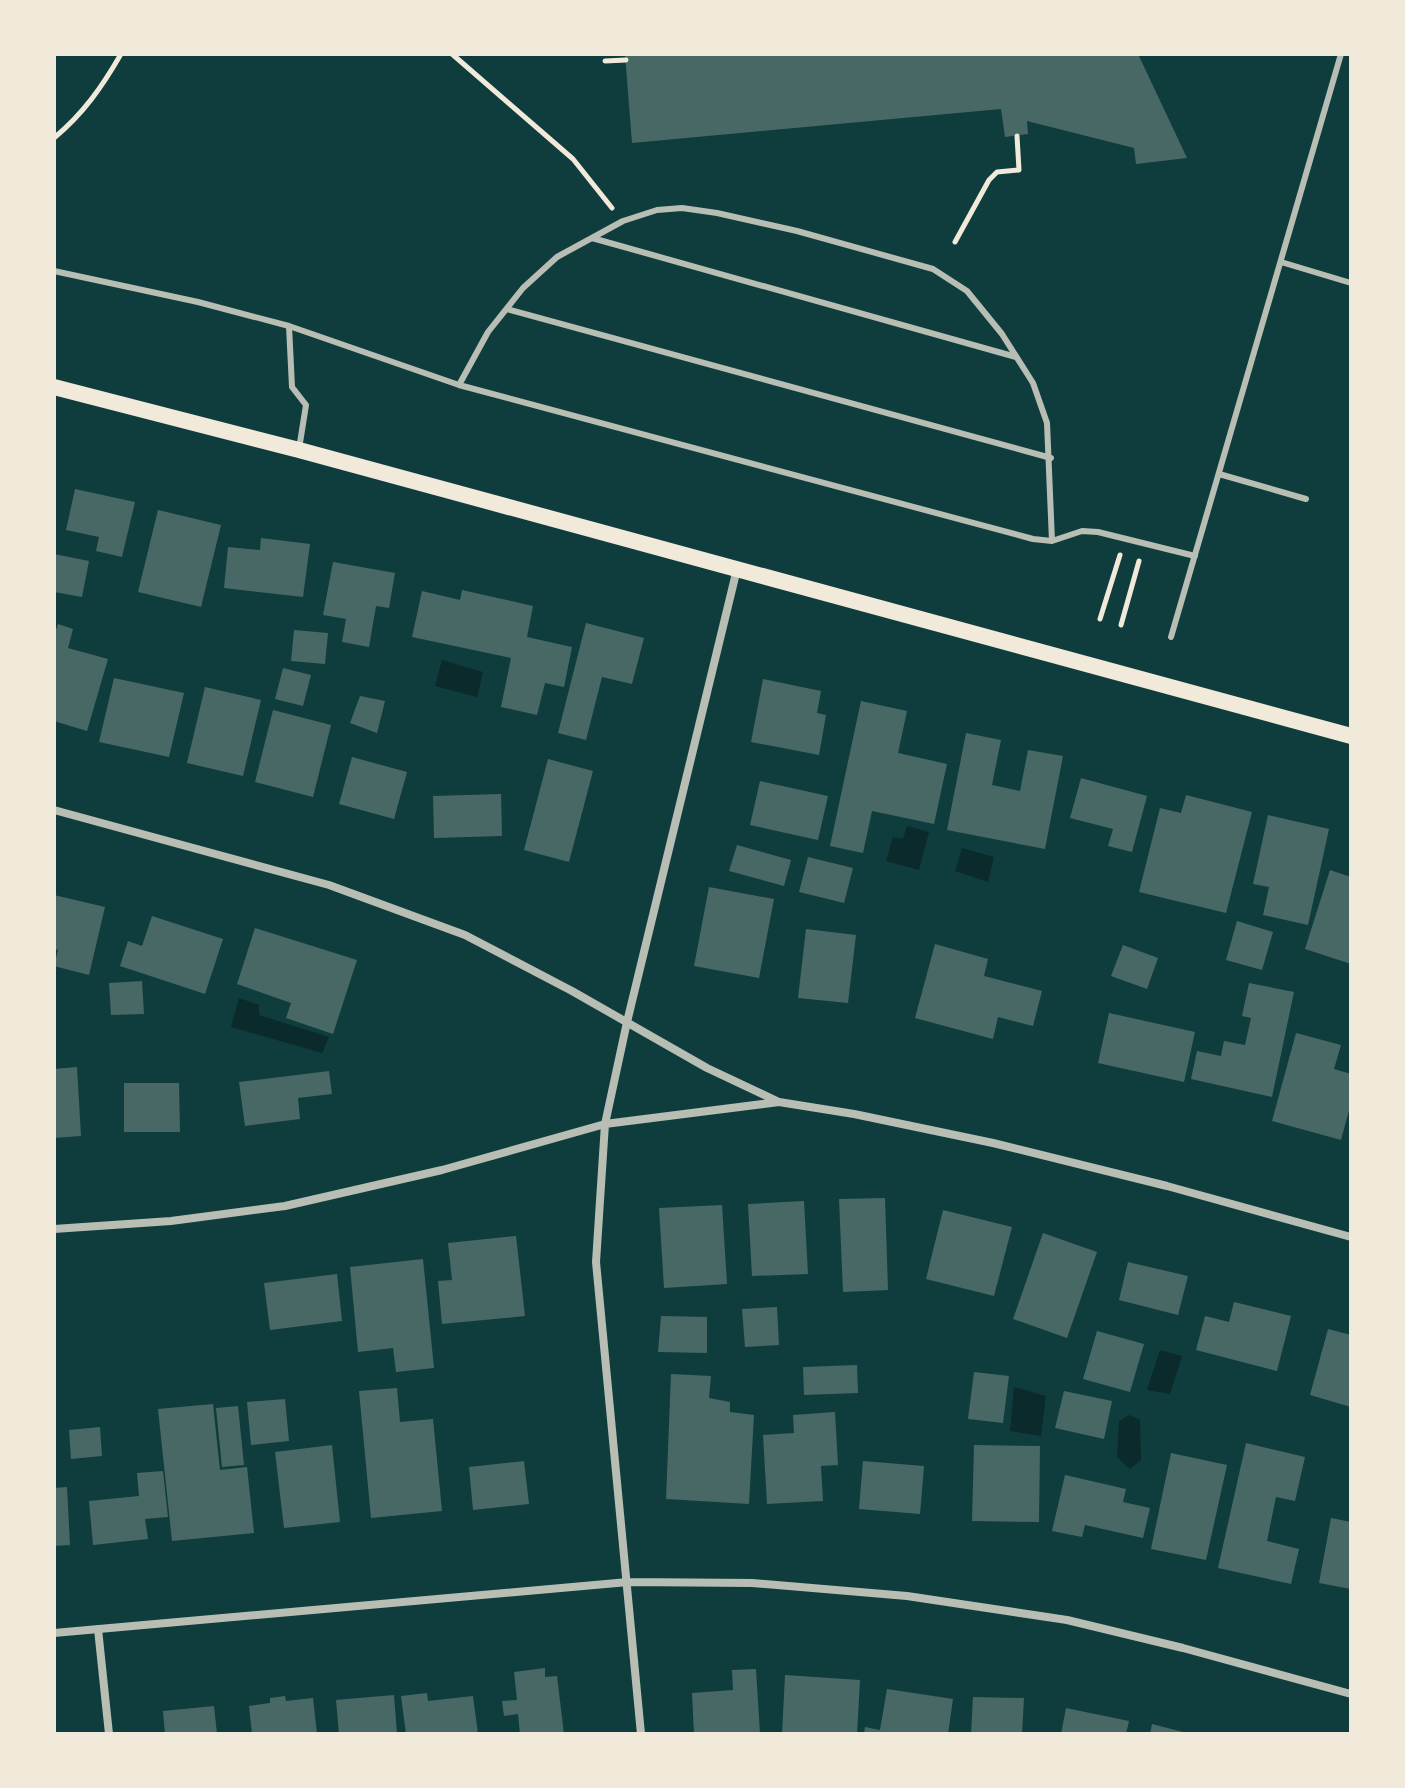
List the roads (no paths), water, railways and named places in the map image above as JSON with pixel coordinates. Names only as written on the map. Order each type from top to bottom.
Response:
[{"type":"main road","points":[[54,387],[299,450],[1351,736]]},
{"type":"street","points":[[641,1734],[596,1262],[605,1124],[737,568]]},
{"type":"street","points":[[54,810],[329,885],[465,935],[707,1068],[779,1102],[993,1143],[1167,1186],[1351,1237]]},
{"type":"street","points":[[54,1229],[171,1221],[285,1206],[442,1170],[605,1124],[779,1102]]},
{"type":"street","points":[[54,1633],[628,1582],[752,1583],[907,1596],[1053,1618],[1183,1648],[1351,1694]]},
{"type":"street","points":[[98,1629],[109,1734]]},
{"type":"lane","points":[[1171,637],[1341,54]]},
{"type":"lane","points":[[459,385],[488,332],[523,288],[557,257],[623,221],[657,210],[682,208],[797,231],[933,269],[967,291],[1002,334],[1033,383],[1047,423],[1051,458],[1052,541]]},
{"type":"lane","points":[[591,238],[1016,357]]},
{"type":"lane","points":[[1281,262],[1351,283]]},
{"type":"lane","points":[[54,271],[198,302],[289,326],[459,385],[1033,539],[1052,541],[1082,531],[1195,556]]},
{"type":"lane","points":[[507,309],[1051,458]]},
{"type":"lane","points":[[289,326],[292,387],[306,405],[299,450]]},
{"type":"lane","points":[[1219,474],[1306,499]]},
{"type":"water","points":[[442,660],[483,672],[477,697],[435,686]]},
{"type":"water","points":[[907,826],[929,832],[919,870],[886,861],[893,837],[903,839]]},
{"type":"water","points":[[962,848],[994,857],[988,882],[955,871]]},
{"type":"water","points":[[239,998],[259,1005],[259,1015],[329,1037],[322,1053],[231,1027]]},
{"type":"water","points":[[1160,1350],[1182,1356],[1170,1394],[1147,1390]]},
{"type":"water","points":[[1014,1387],[1046,1396],[1041,1436],[1010,1431]]},
{"type":"water","points":[[1129,1415],[1140,1420],[1141,1460],[1130,1469],[1117,1457],[1119,1421]]}]
